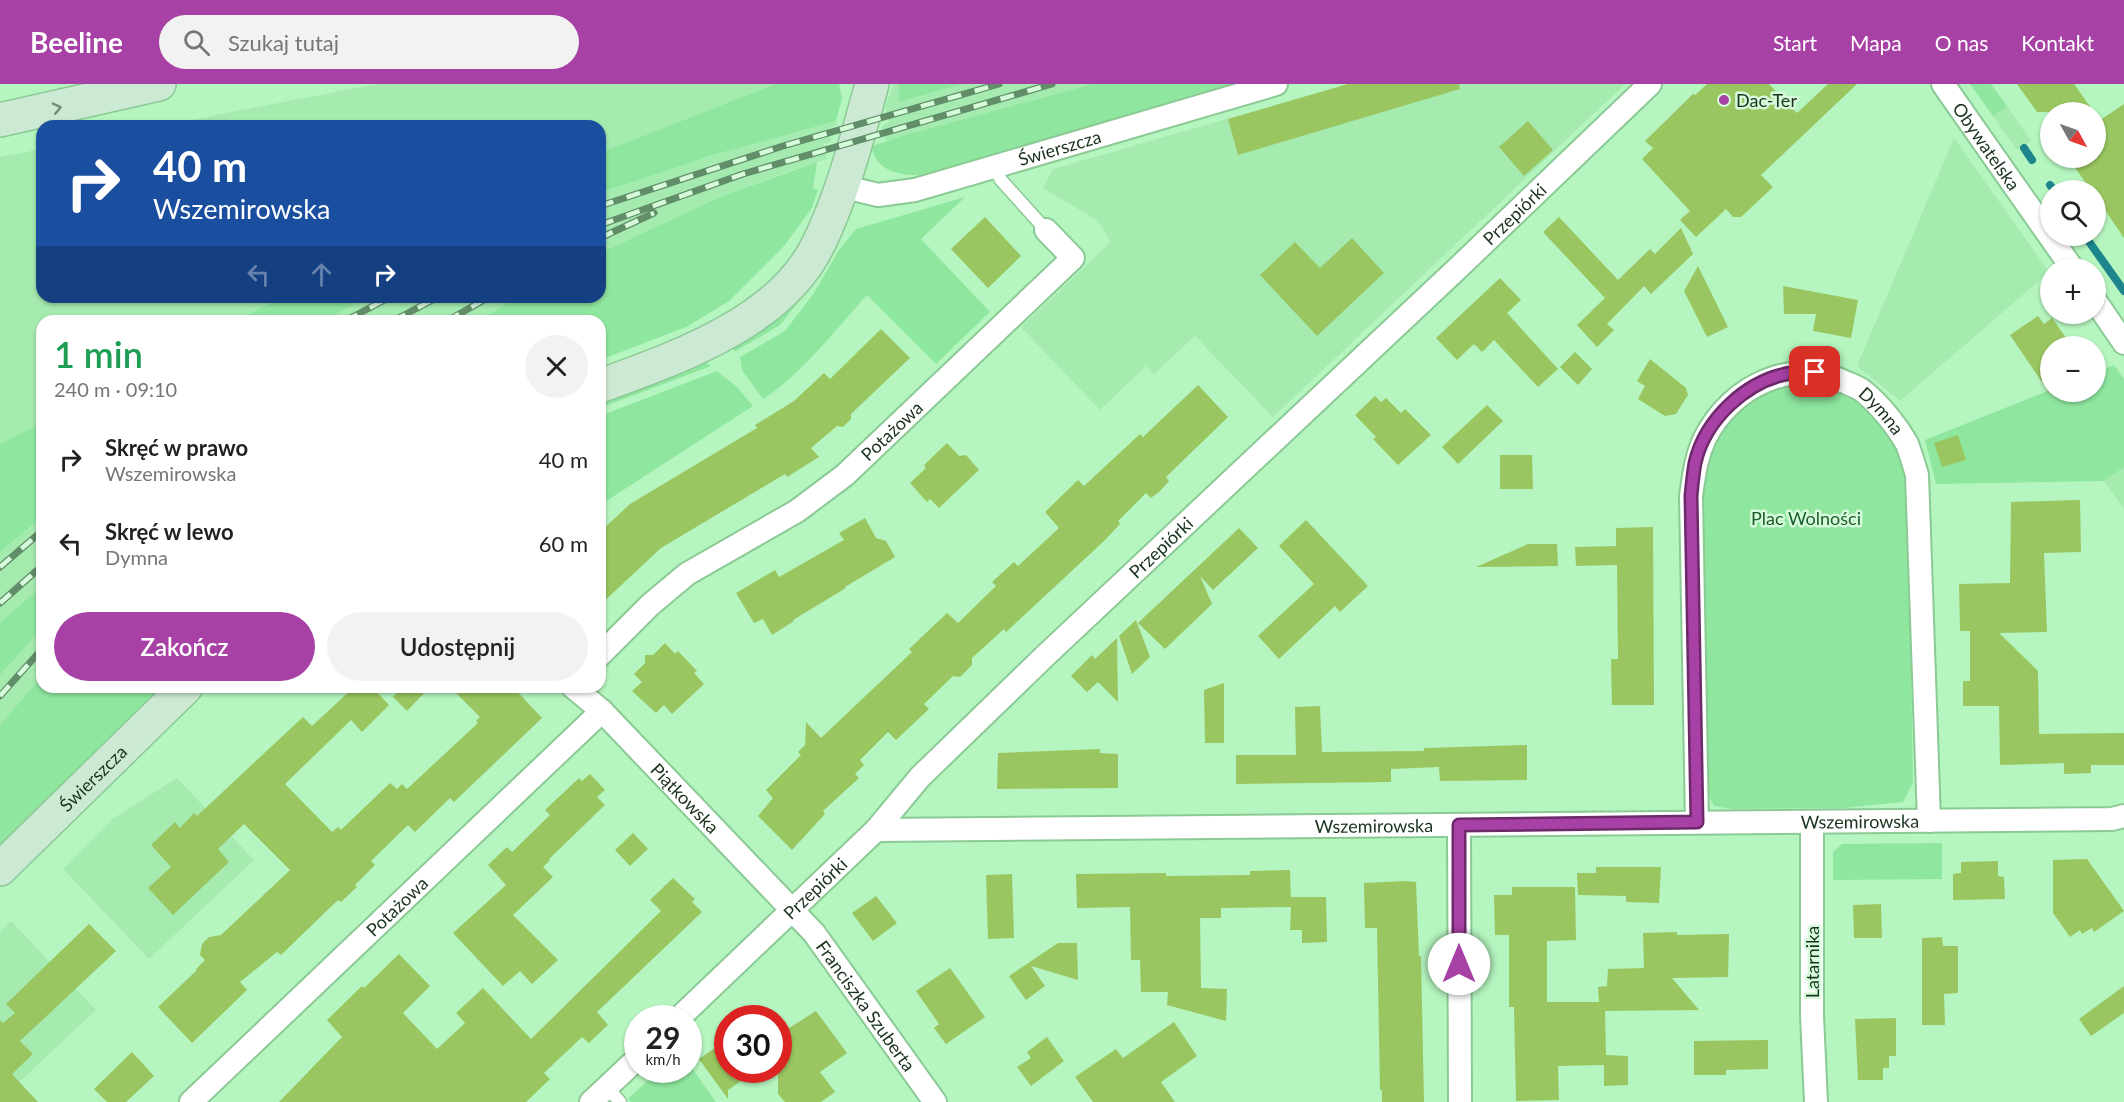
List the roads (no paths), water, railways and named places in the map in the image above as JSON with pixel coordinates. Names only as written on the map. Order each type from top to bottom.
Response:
[{"type":"street","points":[[0,120],[159,84]]},
{"type":"street","name":"Świerszcza","points":[[841,186],[867,193],[890,194],[915,190],[1276,84]]},
{"type":"street","name":"Przepiórki","points":[[693,1005],[876,830],[920,777],[1650,84]]},
{"type":"street","name":"Obywatelska","points":[[1943,84],[2065,258]]},
{"type":"street","points":[[606,384],[709,341],[757,312],[793,280],[818,246],[841,186],[870,89]]},
{"type":"street","name":"Potażowa","points":[[606,649],[650,605],[687,574],[797,511],[845,475],[1073,258],[1046,230]]},
{"type":"street","points":[[2106,317],[2124,343]]},
{"type":"street","name":"Dymna","points":[[1697,822],[1691,496],[1695,462],[1720,414],[1744,392],[1767,380],[1791,373],[1815,372],[1832,375],[1862,390],[1886,414],[1907,444],[1917,475],[1929,821]]},
{"type":"street","name":"Świerszcza","points":[[0,870],[180,693]]},
{"type":"street","name":"Piątkowska","points":[[580,693],[602,711],[792,911]]},
{"type":"street","name":"Potażowa","points":[[190,1102],[602,711]]},
{"type":"street","name":"Wszemirowska","points":[[876,830],[1697,822],[1929,821],[2120,824]]},
{"type":"street","name":"Latarnika","points":[[1812,822],[1812,1016],[1816,1102]]},
{"type":"street","points":[[1459,825],[1460,1102]]},
{"type":"street","name":"Franciszka Szuberta","points":[[792,911],[814,933],[935,1102]]},
{"type":"street","points":[[606,1097],[624,1075]]},
{"type":"lane","name":"Potażowa","points":[[994,166],[1001,180],[1046,230]]},
{"type":"waterway","points":[[2024,148],[2032,160]]},
{"type":"waterway","points":[[2092,246],[2124,291]]},
{"type":"railway","points":[[606,204],[783,146],[999,84]]},
{"type":"railway","points":[[606,223],[743,174],[1052,84]]},
{"type":"railway","points":[[606,235],[654,213]]},
{"type":"railway","points":[[356,315],[379,303]]},
{"type":"railway","points":[[404,315],[427,303]]},
{"type":"railway","points":[[458,315],[478,303]]},
{"type":"railway","points":[[0,567],[36,536]]},
{"type":"railway","points":[[0,603],[36,571]]},
{"type":"railway","points":[[0,696],[36,656]]},
{"type":"place","name":"Dac-Ter","points":[[1724,100]]},
{"type":"park label","name":"Plac Wolności","points":[[1806,518]]}]
